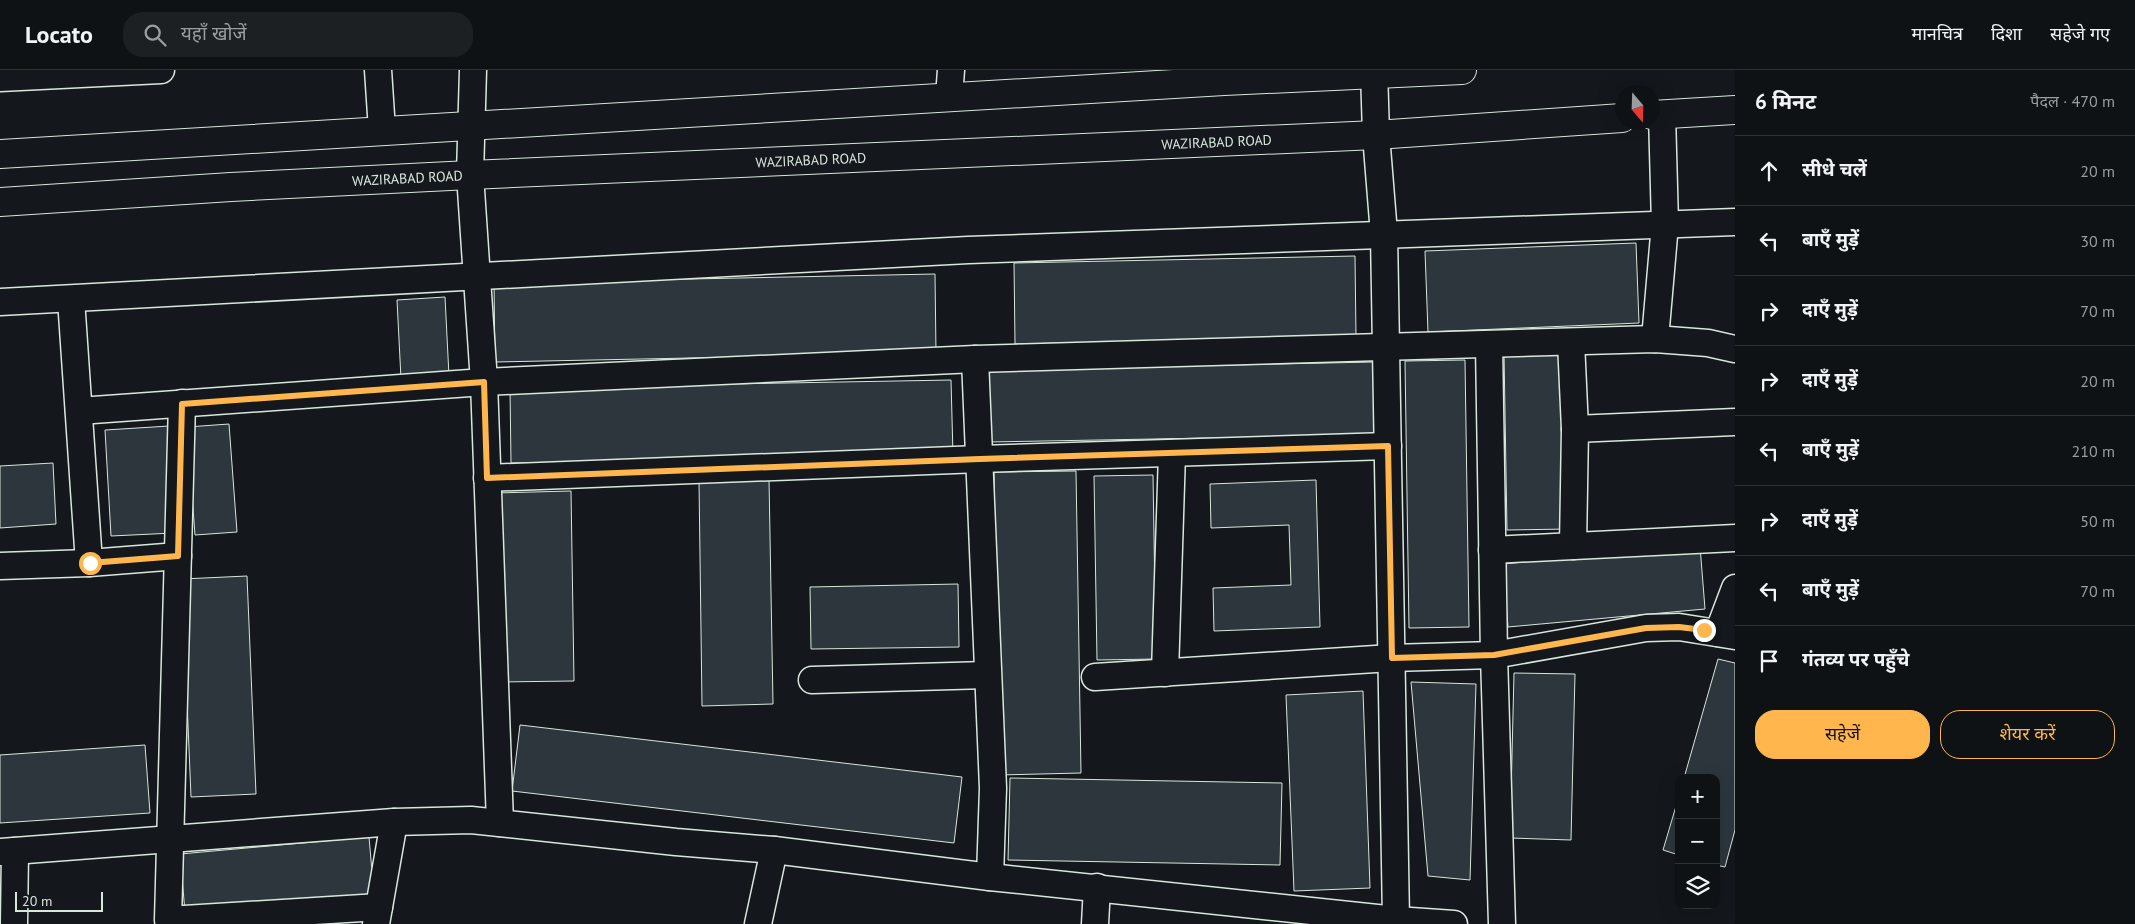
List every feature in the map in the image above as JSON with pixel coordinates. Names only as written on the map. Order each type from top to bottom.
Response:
[{"type":"highway","points":[[0,154],[1224,80],[1374,72],[1462,70]]},
{"type":"highway","points":[[1660,115],[1735,110]]},
{"type":"highway","name":"WAZIRABAD ROAD","points":[[0,202],[231,187],[470,175],[1376,135],[1615,118]]},
{"type":"street","points":[[0,78],[161,70]]},
{"type":"street","points":[[378,70],[382,130]]},
{"type":"street","points":[[473,70],[470,175],[484,382],[500,823]]},
{"type":"street","points":[[949,97],[951,70]]},
{"type":"street","points":[[1374,72],[1376,135],[1384,234],[1396,920]]},
{"type":"street","points":[[1655,339],[1665,224],[1658,130]]},
{"type":"street","points":[[0,302],[476,278],[968,250],[1735,222]]},
{"type":"street","points":[[71,299],[90,563]]},
{"type":"street","points":[[79,411],[484,382],[975,360],[1655,339],[1708,343],[1735,349]]},
{"type":"street","points":[[1571,342],[1575,429],[1573,546]]},
{"type":"street","points":[[1489,344],[1494,655],[1502,924]]},
{"type":"street","points":[[975,360],[992,788],[990,877]]},
{"type":"street","points":[[182,404],[168,920],[377,916],[394,822]]},
{"type":"street","points":[[1575,429],[1735,422]]},
{"type":"street","points":[[487,478],[1388,446]]},
{"type":"street","points":[[1165,673],[1172,453]]},
{"type":"street","points":[[1492,550],[1735,538]]},
{"type":"street","points":[[0,566],[90,563],[178,556]]},
{"type":"street","points":[[1095,677],[1392,658],[1494,655],[1646,628],[1679,627],[1727,635],[1735,588]]},
{"type":"street","points":[[812,680],[987,675]]},
{"type":"street","points":[[14,924],[8,852],[394,822],[471,820],[676,842],[774,850],[990,877],[1396,920],[1454,924]]},
{"type":"street","points":[[758,924],[774,850]]},
{"type":"street","points":[[1095,924],[1097,887]]},
{"type":"building","points":[[1636,243],[1639,323],[1428,332],[1425,251]]},
{"type":"building","points":[[1355,256],[1356,337],[1015,344],[1014,263]]},
{"type":"building","points":[[935,274],[936,353],[495,362],[494,283]]},
{"type":"building","points":[[445,297],[449,376],[401,379],[397,300]]},
{"type":"building","points":[[1566,352],[1569,529],[1507,530],[1504,353]]},
{"type":"building","points":[[1465,360],[1469,627],[1409,628],[1405,361]]},
{"type":"building","points":[[1374,362],[1375,435],[989,442],[988,370]]},
{"type":"building","points":[[951,380],[953,455],[511,463],[510,388]]},
{"type":"building","points":[[229,424],[237,532],[195,535],[187,427]]},
{"type":"building","points":[[169,426],[174,533],[111,536],[105,430]]},
{"type":"building","points":[[53,463],[56,524],[0,528],[0,466]]},
{"type":"building","points":[[1076,471],[1081,773],[999,775],[994,472]]},
{"type":"building","points":[[1153,475],[1156,659],[1097,660],[1094,476]]},
{"type":"building","points":[[769,479],[773,704],[702,706],[699,481]]},
{"type":"building","points":[[1316,480],[1320,627],[1214,631],[1213,588],[1291,585],[1289,525],[1211,528],[1210,484]]},
{"type":"building","points":[[571,491],[574,681],[498,682],[495,493]]},
{"type":"building","points":[[1700,546],[1705,609],[1508,627],[1503,564]]},
{"type":"building","points":[[247,576],[256,794],[191,797],[182,579]]},
{"type":"building","points":[[958,584],[959,647],[811,649],[810,587]]},
{"type":"building","points":[[1718,659],[1735,663],[1735,830],[1725,867],[1720,866],[1720,774],[1685,774]]},
{"type":"building","points":[[1514,673],[1575,674],[1571,840],[1510,838]]},
{"type":"building","points":[[1411,682],[1476,684],[1470,880],[1428,876]]},
{"type":"building","points":[[1363,691],[1370,888],[1294,891],[1286,695]]},
{"type":"building","points":[[520,725],[962,777],[954,843],[512,791]]},
{"type":"building","points":[[145,745],[150,813],[0,823],[0,755]]},
{"type":"building","points":[[1010,778],[1282,783],[1280,865],[1008,860]]},
{"type":"building","points":[[1675,810],[1675,854],[1663,850]]},
{"type":"building","points":[[369,837],[374,895],[185,912],[180,854]]},
{"type":"route","points":[[90,563],[178,556],[182,404],[484,382],[487,478],[1388,446],[1392,658],[1494,655],[1646,628],[1679,627],[1704,630]]}]
